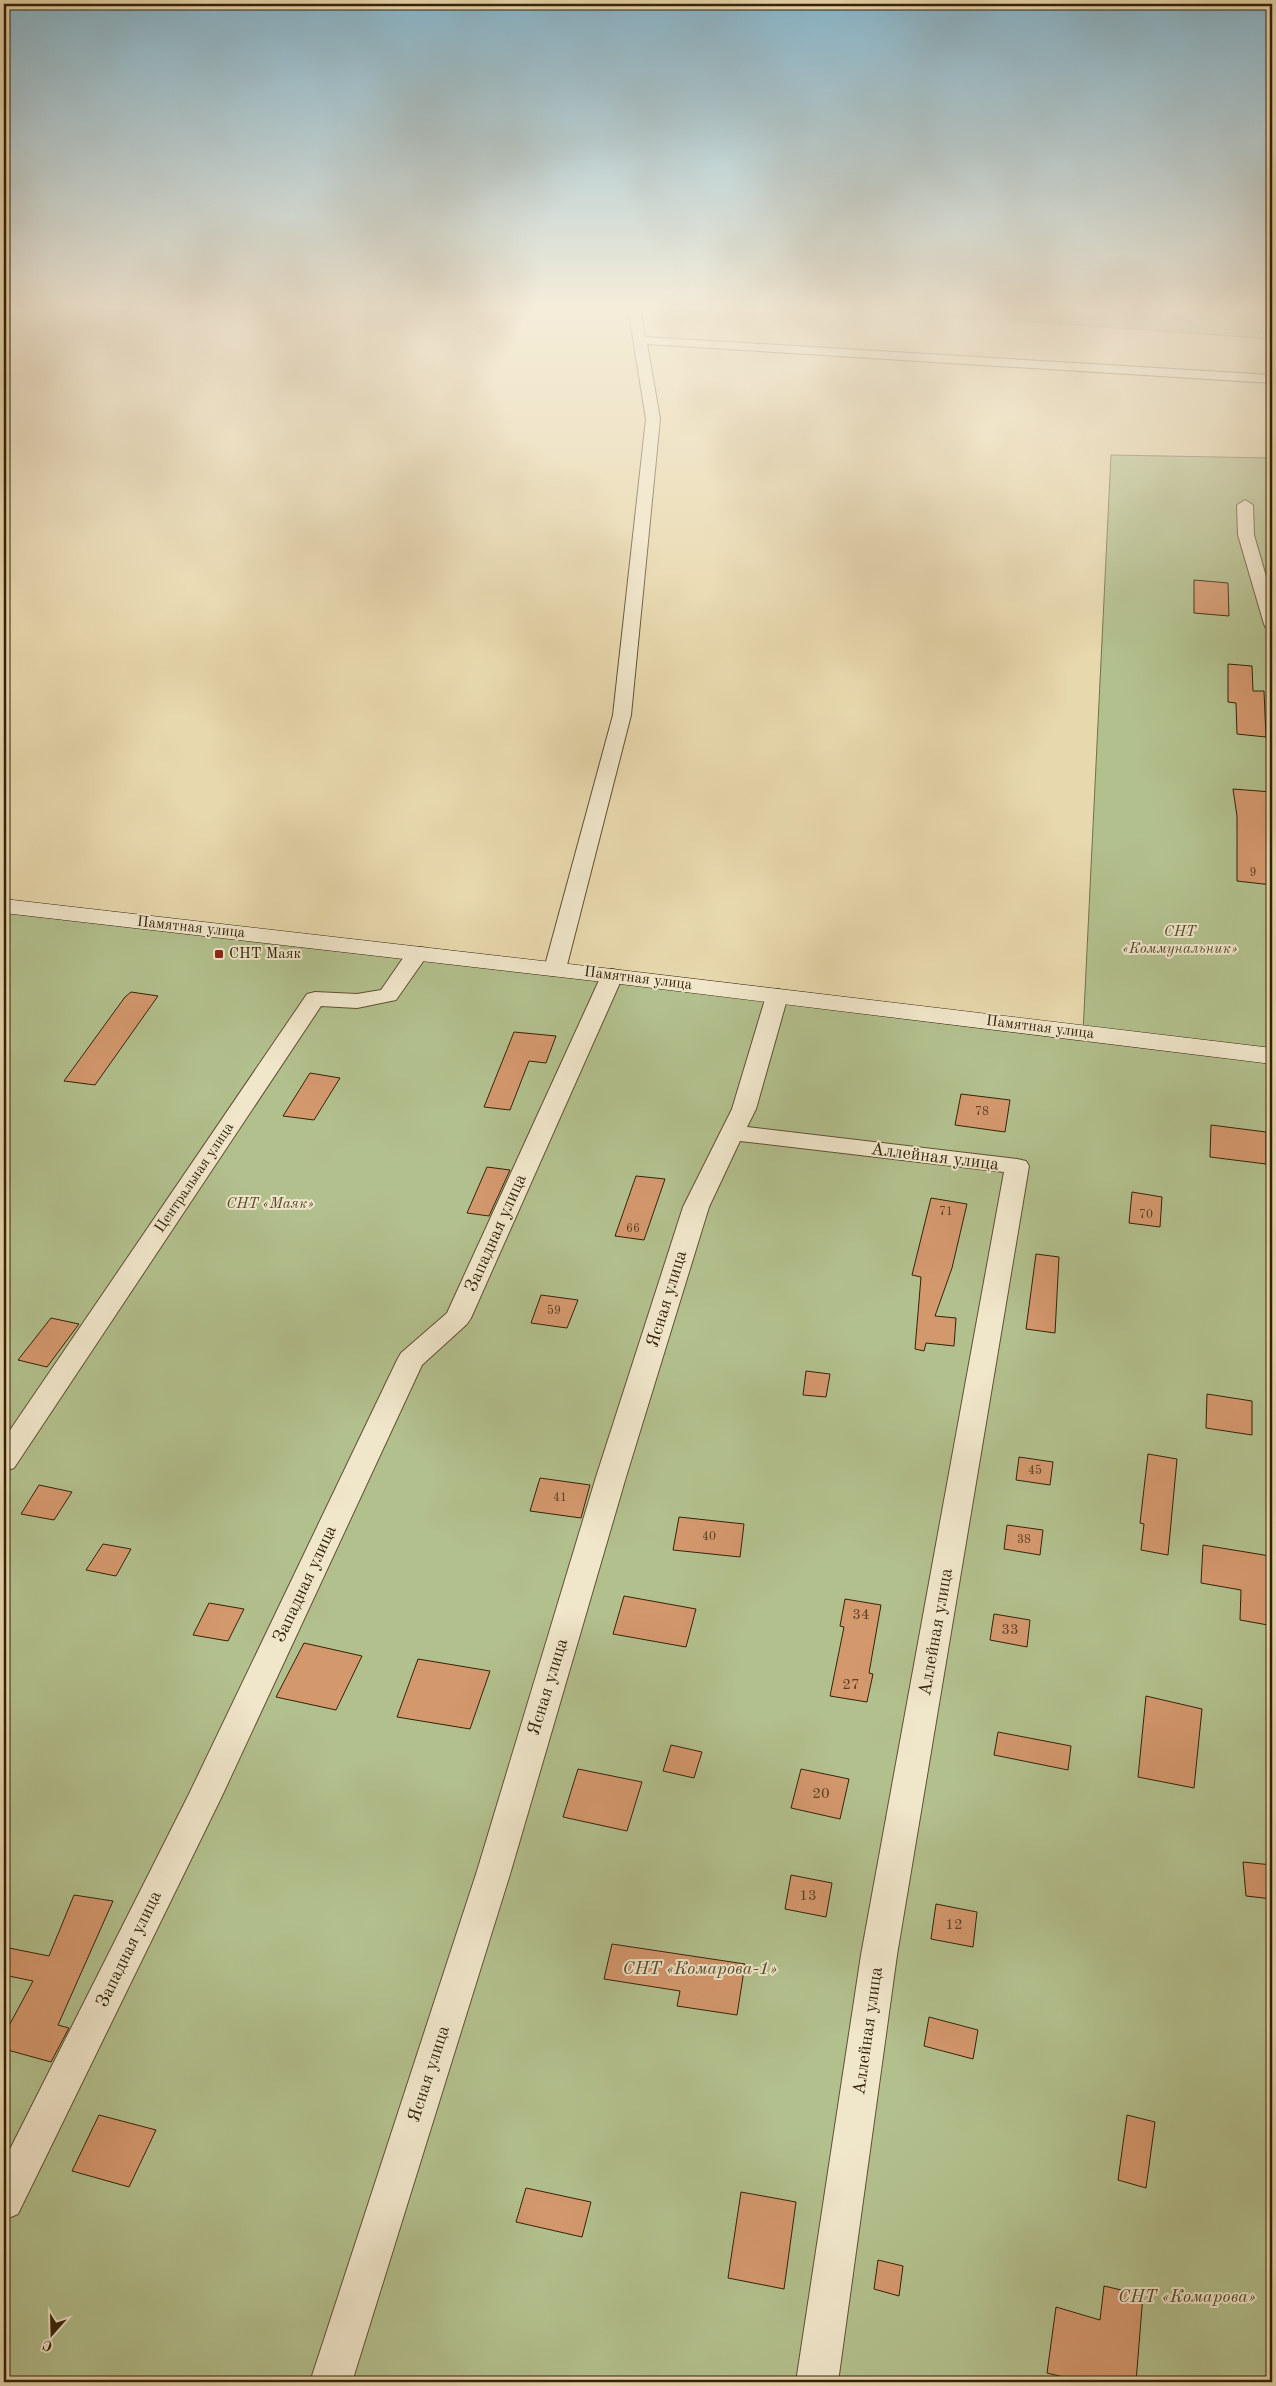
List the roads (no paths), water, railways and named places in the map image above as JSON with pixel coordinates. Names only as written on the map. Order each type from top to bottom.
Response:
[{"type":"street","points":[[555,969],[622,715],[654,419]]},
{"type":"street","points":[[1246,505],[1246,535],[1272,624]]},
{"type":"street","name":"Памятная улица","points":[[4,906],[555,969],[1272,1056]]},
{"type":"street","name":"Центральная улица","points":[[4,1461],[315,999],[357,1001],[388,995],[418,953]]},
{"type":"street","name":"Западная улица","points":[[4,2201],[205,1796],[411,1360],[458,1318],[612,976]]},
{"type":"street","name":"Ясная улица","points":[[331,2382],[494,1871],[611,1477],[696,1207],[744,1109],[777,996]]},
{"type":"street","name":"Аллейная улица","points":[[732,1133],[1017,1166],[879,1955],[817,2382]]},
{"type":"place","name":"СНТ Маяк","points":[[219,954]]},
{"type":"park label","name":"СНТ «Коммунальник»","points":[[1180,940]]},
{"type":"park label","name":"СНТ «Маяк»","points":[[270,1204]]},
{"type":"park label","name":"СНТ «Комарова-1»","points":[[700,1969]]},
{"type":"park label","name":"СНТ «Комарова»","points":[[1187,2297]]}]
